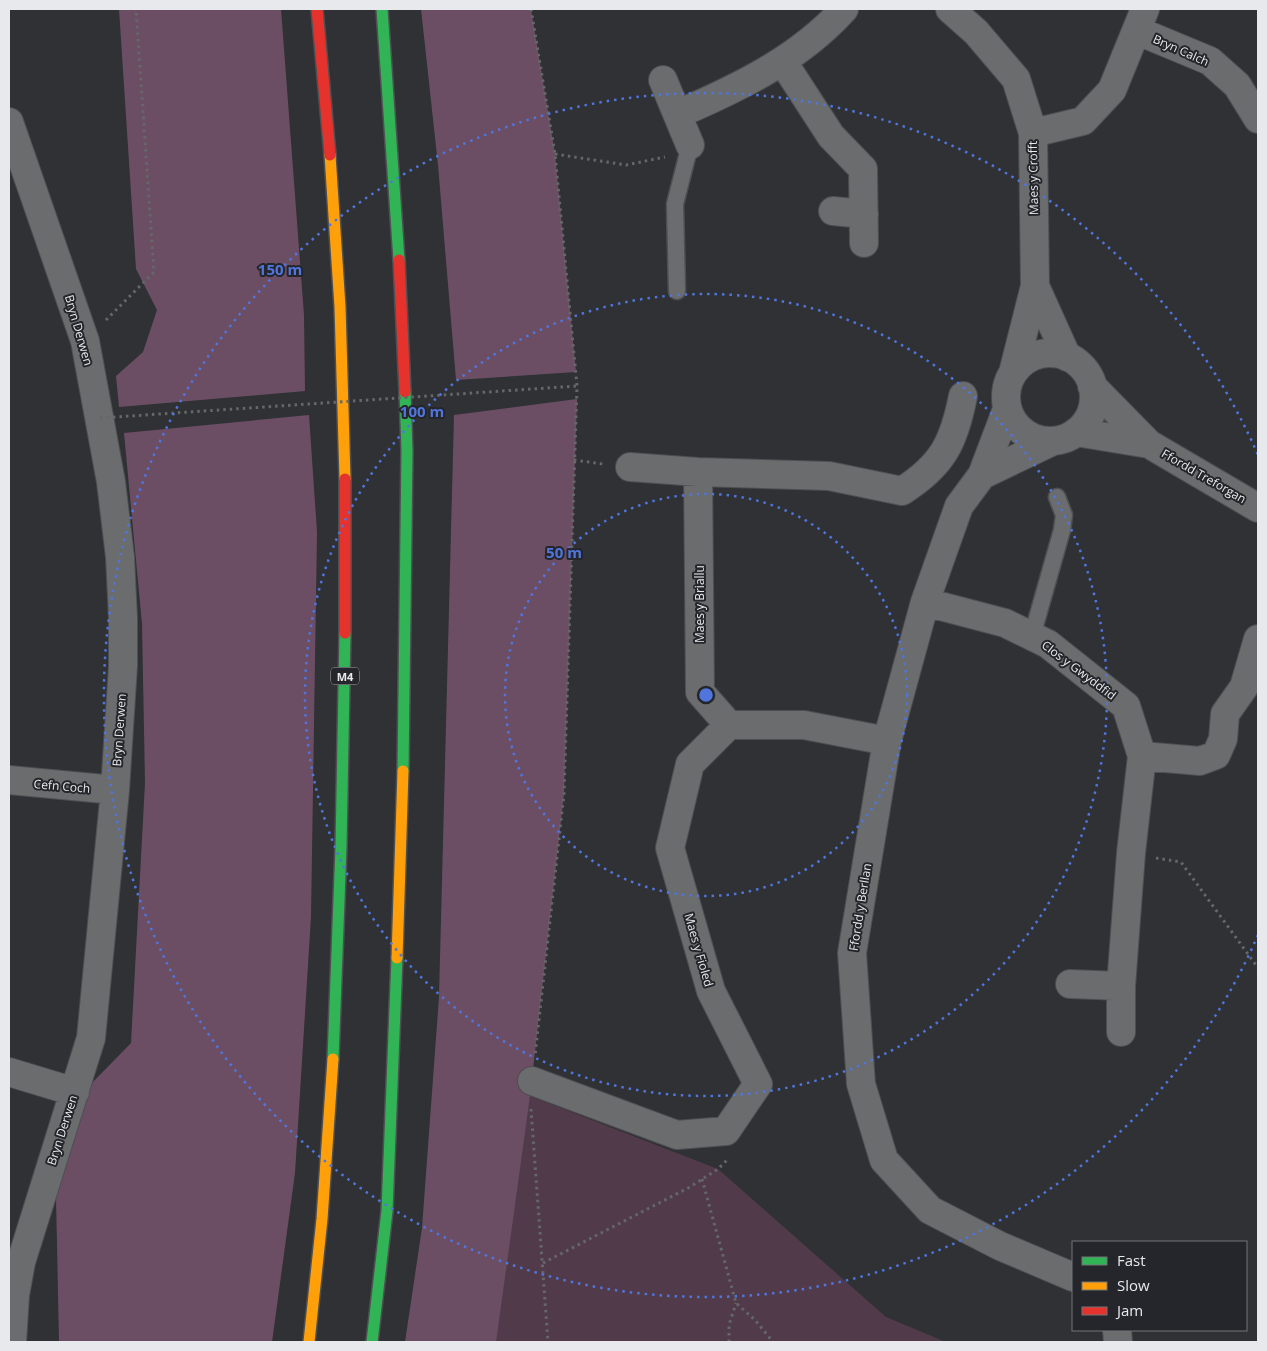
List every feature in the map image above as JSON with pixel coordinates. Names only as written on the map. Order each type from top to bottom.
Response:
[{"type":"highway","name":"M4","points":[[309,1342],[316,1291],[336,1025],[347,567],[342,350],[332,166],[317,9]]},
{"type":"highway","points":[[372,1342],[387,1210],[401,855],[406,577],[406,451],[402,312],[382,9]]},
{"type":"street","points":[[678,114],[730,92],[783,62],[844,9]]},
{"type":"street","name":"Maes y Crofft","points":[[950,9],[976,32],[1016,79],[1033,133],[1035,286],[1013,373]]},
{"type":"street","points":[[1033,133],[1083,121],[1112,90],[1142,20]]},
{"type":"street","name":"Bryn Calch","points":[[1142,20],[1210,61],[1237,86],[1258,119]]},
{"type":"street","points":[[783,62],[832,136],[863,169],[864,243]]},
{"type":"street","points":[[663,80],[690,145]]},
{"type":"street","name":"Bryn Derwen","points":[[9,122],[85,341],[100,418],[120,557],[123,618],[123,666],[115,790],[91,1038],[21,1262],[15,1295],[11,1339]]},
{"type":"street","points":[[833,211],[864,214]]},
{"type":"street","name":"Maes y Crofft","points":[[1035,286],[1067,357]]},
{"type":"street","points":[[1052,353],[1067,357],[1083,369],[1092,386],[1094,399],[1091,412],[1085,423],[1064,437],[1038,440],[1024,433],[1013,422],[1007,409],[1006,390],[1013,373],[1023,362],[1037,355],[1052,353]]},
{"type":"street","name":"Ffordd Treforgan","points":[[1092,386],[1149,444],[1258,508]]},
{"type":"street","points":[[630,467],[698,472],[829,476],[902,491],[920,480],[945,454],[957,423],[963,396]]},
{"type":"street","name":"Ffordd y Berllan","points":[[1007,409],[982,475],[959,506],[925,602],[887,741],[852,953],[861,1084],[884,1160],[930,1210],[1000,1246],[1072,1276]]},
{"type":"street","name":"Ffordd Treforgan","points":[[1064,437],[1149,444]]},
{"type":"street","name":"Ffordd y Berllan","points":[[982,475],[1064,437]]},
{"type":"street","name":"Maes y Briallu","points":[[698,472],[700,692],[729,725]]},
{"type":"street","name":"Clos y Gwyddfid","points":[[925,602],[1004,623],[1048,644],[1126,706],[1142,756],[1131,854],[1121,986],[1121,1032]]},
{"type":"street","points":[[1142,756],[1200,761],[1216,755],[1223,739],[1226,714],[1244,687],[1258,639]]},
{"type":"street","points":[[729,725],[804,725],[887,741]]},
{"type":"street","name":"Maes y Fioled","points":[[532,1081],[677,1135],[726,1131],[758,1084],[711,991],[670,848],[690,764],[729,725]]},
{"type":"street","name":"Cefn Coch","points":[[9,780],[115,790]]},
{"type":"street","points":[[1070,984],[1121,986]]},
{"type":"street","points":[[9,1072],[75,1092]]},
{"type":"lane","points":[[676,291],[675,204],[690,145]]},
{"type":"lane","points":[[1032,636],[1062,530],[1064,514],[1057,497]]},
{"type":"path","points":[[85,341],[154,272],[136,9]]},
{"type":"path","points":[[531,9],[555,154],[577,386],[564,794],[530,1096],[548,1342]]},
{"type":"path","points":[[555,154],[626,165],[685,153],[690,145]]},
{"type":"path","points":[[100,418],[577,386]]},
{"type":"path","points":[[1131,854],[1181,862],[1258,968]]},
{"type":"path","points":[[543,1264],[702,1179],[718,1169],[735,1152]]},
{"type":"path","points":[[702,1179],[736,1304],[729,1325],[729,1342]]},
{"type":"path","points":[[736,1304],[755,1320],[773,1342]]},
{"type":"shaded area","points":[[119,9],[281,9],[304,315],[305,391],[119,407],[116,376],[143,352],[157,310],[136,269]]},
{"type":"shaded area","points":[[421,9],[531,9],[555,154],[576,372],[456,380],[438,165]]},
{"type":"shaded area","points":[[577,399],[564,794],[530,1096],[496,1342],[405,1342],[422,1228],[439,997],[454,415]]},
{"type":"shaded area","points":[[309,415],[317,532],[311,917],[295,1173],[272,1342],[59,1342],[56,1196],[91,1084],[131,1043],[145,783],[142,624],[124,433]]},
{"type":"shaded area","points":[[530,1096],[718,1169],[886,1317],[946,1342],[490,1342]]},
{"type":"traffic: fast","points":[[382,9],[399,260]]},
{"type":"traffic: fast","points":[[403,771],[407,451],[405,392]]},
{"type":"traffic: fast","points":[[333,1059],[341,847],[345,633]]},
{"type":"traffic: fast","points":[[372,1342],[387,1211],[397,958]]},
{"type":"traffic: slow","points":[[330,155],[340,307],[345,479]]},
{"type":"traffic: slow","points":[[397,958],[403,771]]},
{"type":"traffic: slow","points":[[309,1342],[322,1219],[333,1059]]},
{"type":"traffic: jam","points":[[317,9],[330,155]]},
{"type":"traffic: jam","points":[[399,260],[405,392]]},
{"type":"traffic: jam","points":[[345,479],[345,633]]}]
